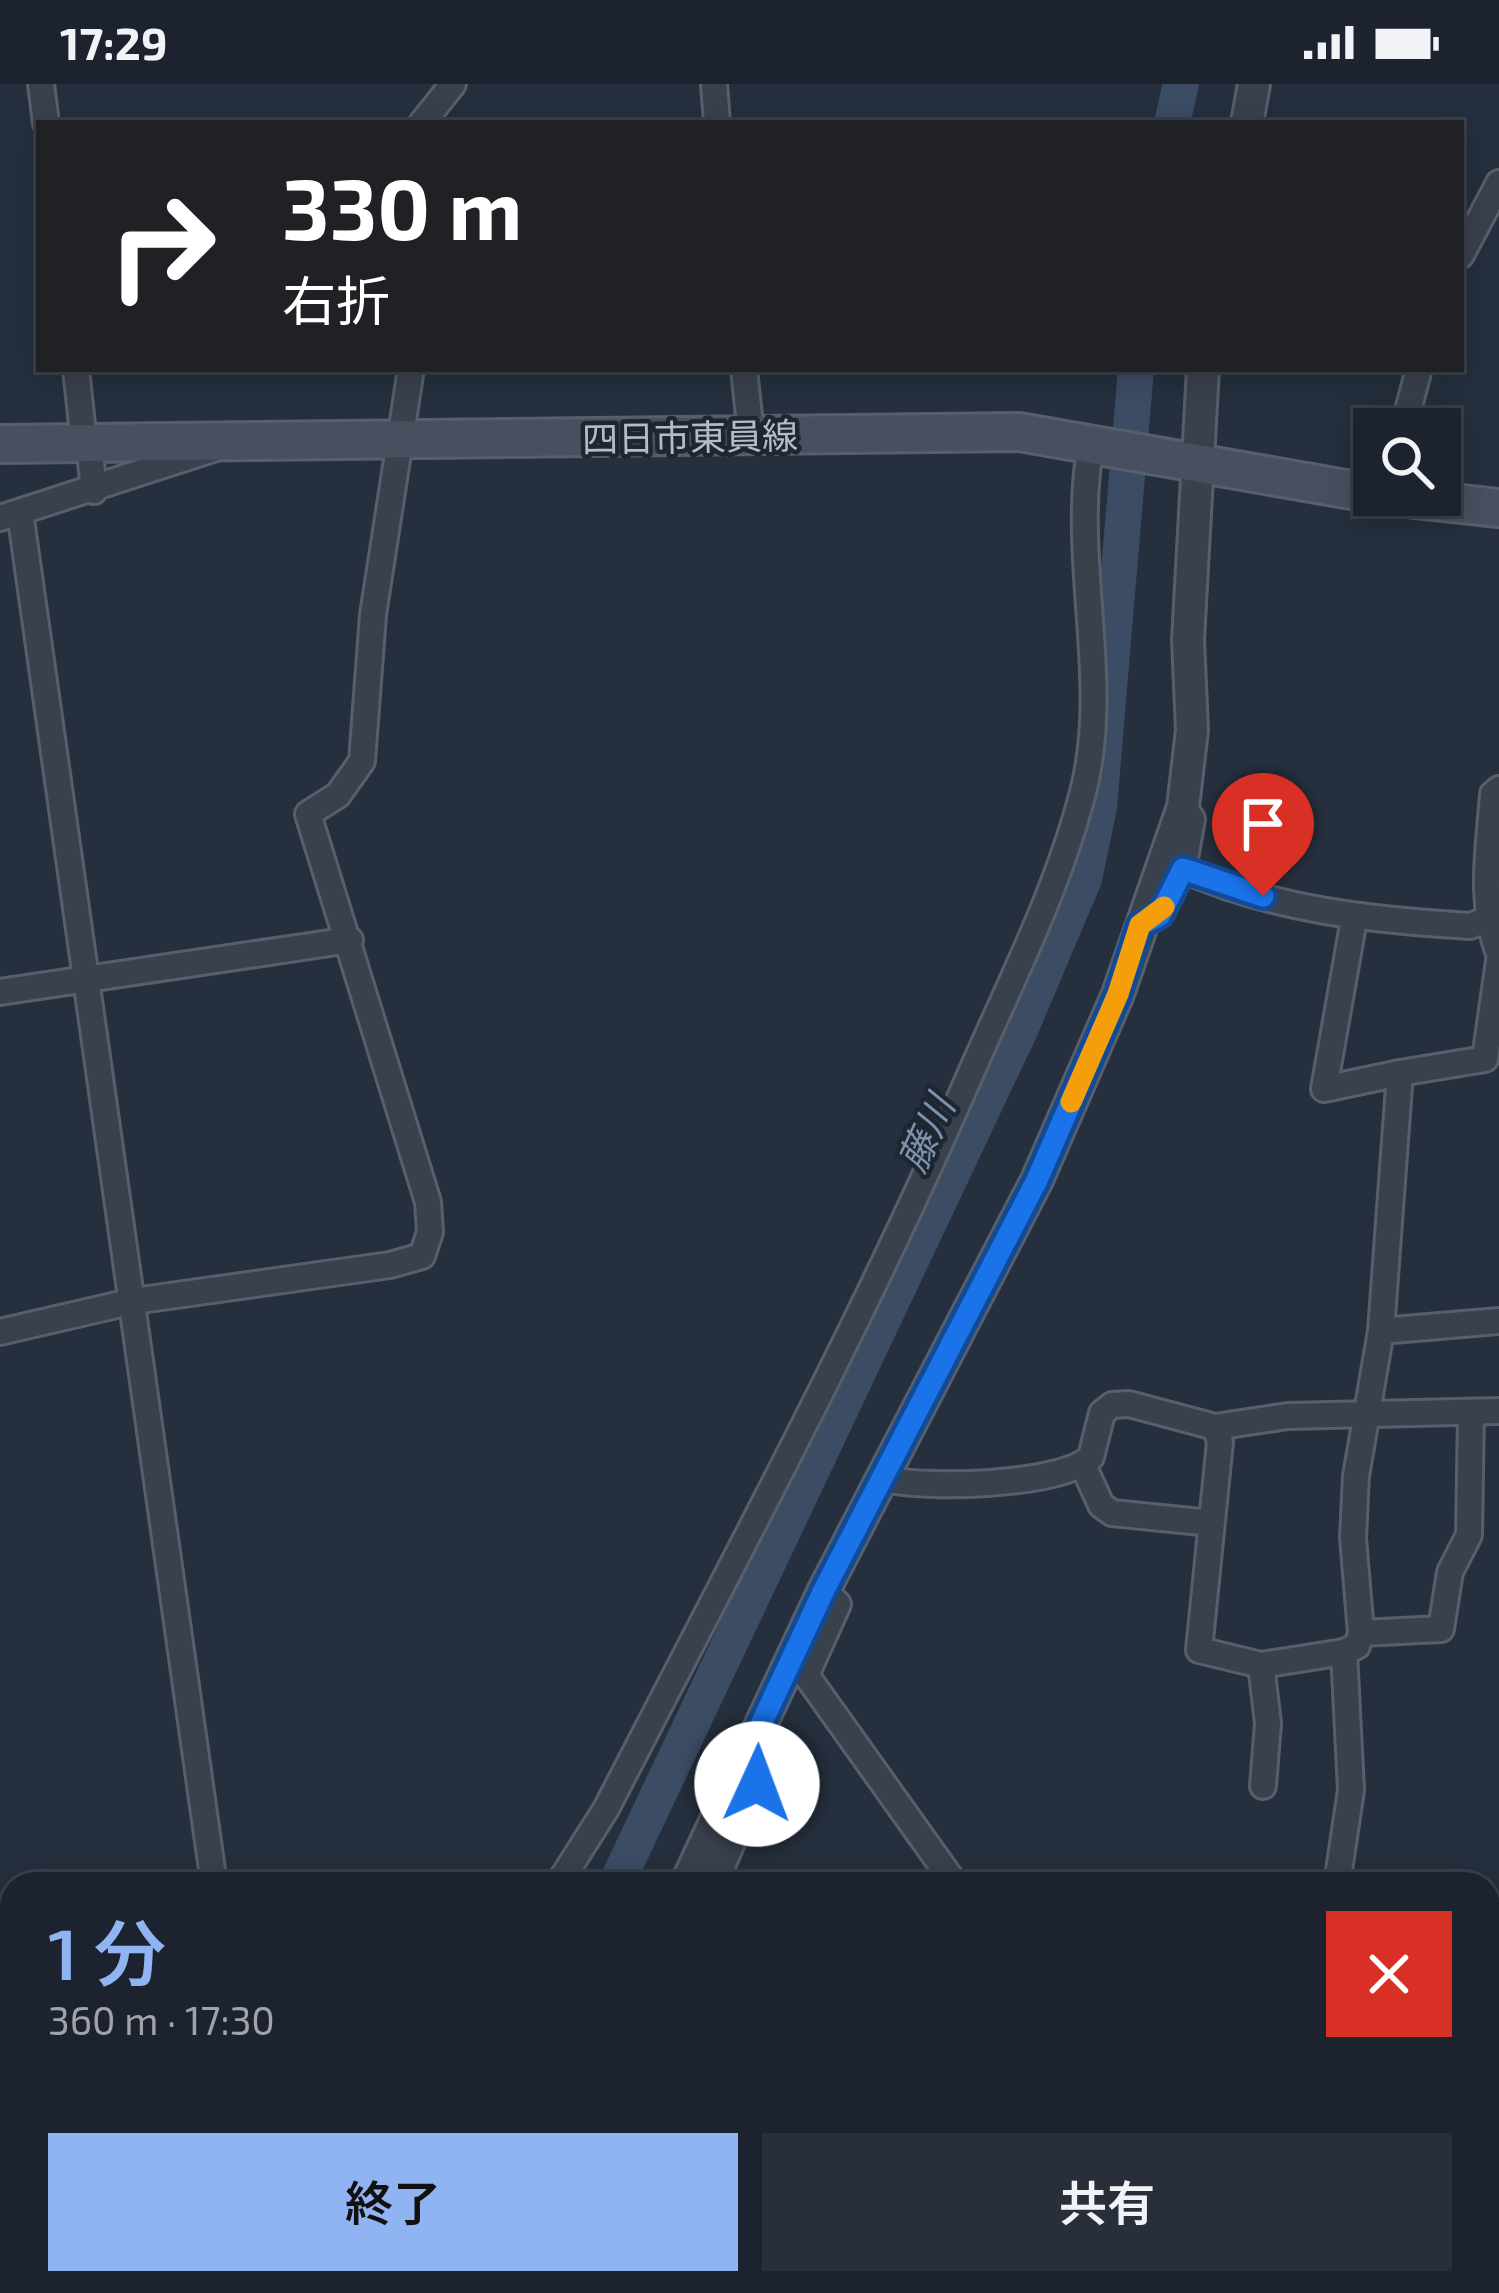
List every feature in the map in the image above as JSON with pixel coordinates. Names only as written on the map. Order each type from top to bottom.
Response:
[{"type":"main road","name":"四日市東員線","points":[[0,444],[1019,433],[1353,490]]},
{"type":"main road","name":"四日市東員線","points":[[1461,504],[1499,508]]},
{"type":"street","points":[[41,84],[46,120]]},
{"type":"street","points":[[424,120],[453,84]]},
{"type":"street","points":[[714,84],[717,120]]},
{"type":"street","points":[[1248,120],[1254,84]]},
{"type":"street","points":[[1464,249],[1499,183]]},
{"type":"street","points":[[76,372],[94,491]]},
{"type":"street","points":[[0,1332],[134,1301],[390,1265],[422,1256],[430,1232],[428,1202],[350,940],[322,872],[308,814],[338,795],[362,760],[375,595],[411,372]]},
{"type":"street","points":[[744,372],[751,435]]},
{"type":"street","points":[[692,1872],[824,1590],[1037,1180],[1118,994],[1184,807],[1192,730],[1183,460],[1202,372]]},
{"type":"street","points":[[1409,408],[1419,372]]},
{"type":"street","points":[[212,1872],[87,978],[10,515],[94,491],[232,441]]},
{"type":"street","points":[[568,1872],[606,1809],[904,1227],[1060,869],[1085,783],[1093,702],[1082,490],[1100,445]]},
{"type":"street","points":[[1354,919],[1324,1089],[1485,1059],[1497,1010],[1499,957],[1486,920],[1493,794],[1499,789]]},
{"type":"street","points":[[1140,925],[1160,915],[1183,869],[1192,818],[1184,807]]},
{"type":"street","points":[[1183,869],[1218,885],[1354,919],[1470,926],[1486,920]]},
{"type":"street","points":[[0,992],[350,940]]},
{"type":"street","points":[[1339,1872],[1351,1790],[1353,1538],[1363,1415],[1381,1331],[1400,1072]]},
{"type":"street","points":[[1381,1331],[1499,1321]]},
{"type":"street","points":[[1215,1427],[1220,1442],[1199,1650],[1261,1666],[1353,1642],[1441,1629],[1450,1573],[1469,1535],[1488,1412],[1499,1385]]},
{"type":"street","points":[[882,1478],[1029,1479],[1083,1465],[1091,1457],[1102,1413],[1112,1405],[1129,1404],[1215,1427],[1288,1416],[1488,1412]]},
{"type":"street","points":[[1083,1465],[1101,1505],[1112,1513],[1211,1523]]},
{"type":"street","points":[[824,1590],[838,1604],[806,1676],[946,1872]]},
{"type":"street","points":[[1261,1666],[1268,1724],[1263,1786]]},
{"type":"street","points":[[719,1872],[757,1784],[749,1750]]},
{"type":"waterway","name":"藤川","points":[[1173,120],[1181,84]]},
{"type":"waterway","name":"藤川","points":[[622,1872],[1020,1030],[1084,879],[1099,807],[1136,372]]},
{"type":"slow traffic","points":[[1071,1102],[1118,994],[1140,925],[1160,915],[1164,907]]},
{"type":"route","points":[[757,1784],[749,1750],[824,1590],[1037,1180],[1118,994],[1140,925],[1160,915],[1183,869],[1218,885],[1263,896]]}]
